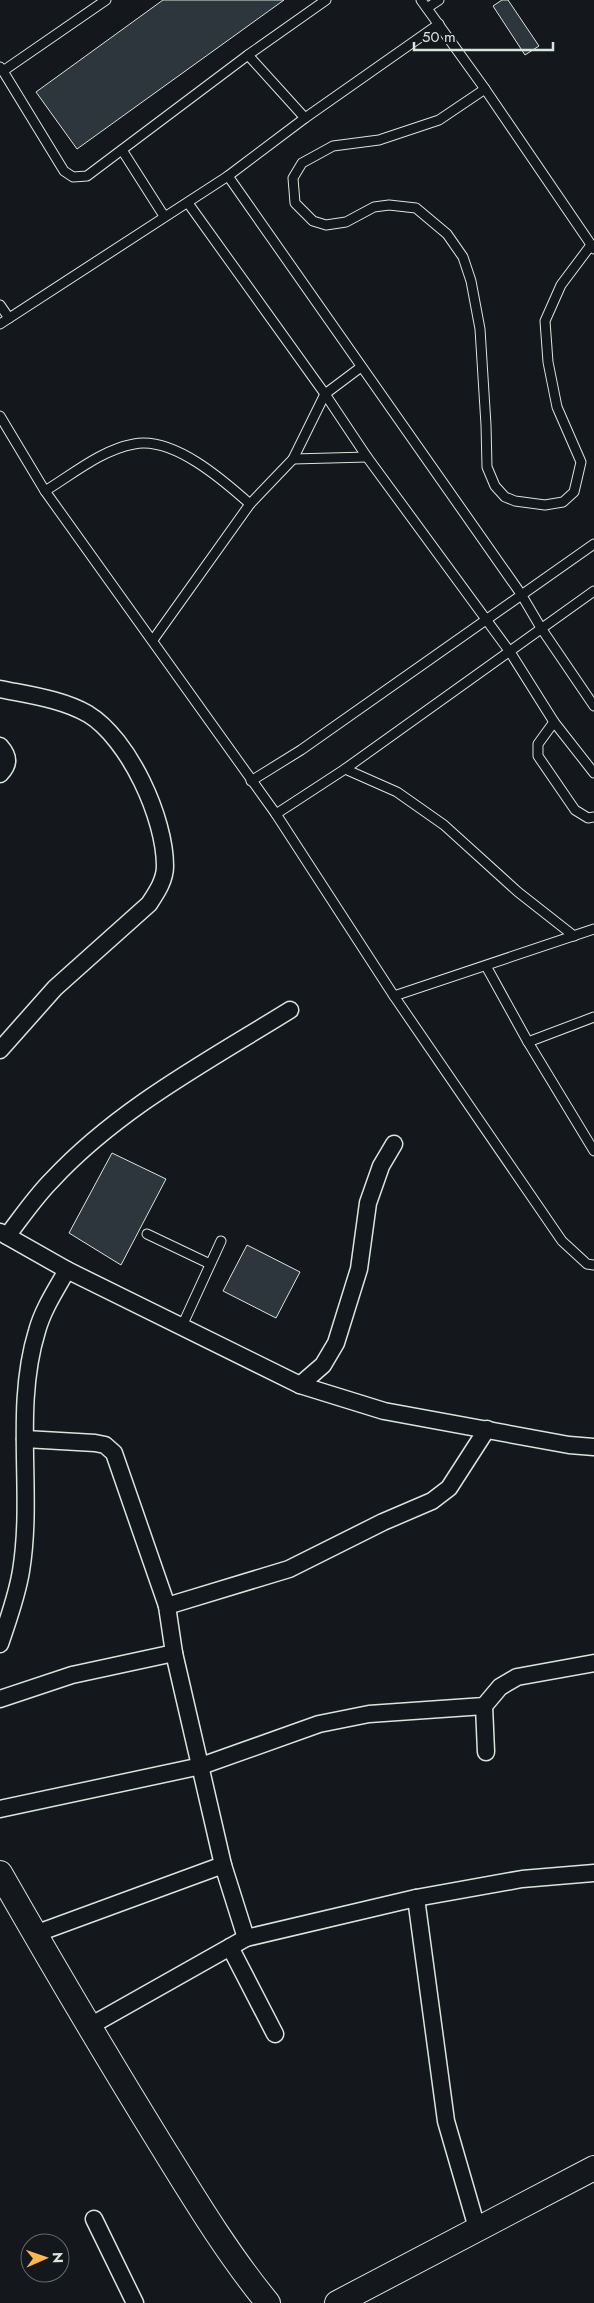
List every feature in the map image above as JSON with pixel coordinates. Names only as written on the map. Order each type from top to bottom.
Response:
[{"type":"street","points":[[0,689],[56,701],[87,714],[108,730],[131,764],[151,803],[162,838],[166,867],[161,887],[149,904],[56,988],[0,1050]]},
{"type":"street","points":[[0,746],[6,753],[8,760],[6,768],[0,774]]},
{"type":"street","points":[[290,1010],[182,1077],[112,1124],[51,1180],[3,1234],[68,1270],[300,1385],[384,1411],[594,1447]]},
{"type":"street","points":[[300,1385],[323,1365],[336,1343],[359,1269],[368,1203],[381,1166],[394,1144]]},
{"type":"street","points":[[0,1644],[14,1603],[21,1570],[25,1399],[30,1360],[37,1330],[48,1304],[68,1270]]},
{"type":"street","points":[[167,1606],[289,1569],[432,1501],[450,1488],[487,1429]]},
{"type":"street","points":[[25,1439],[95,1443],[105,1445],[114,1453],[167,1606],[174,1653],[223,1865],[246,1938]]},
{"type":"street","points":[[0,1699],[72,1675],[174,1653]]},
{"type":"street","points":[[486,1752],[484,1706],[500,1688],[517,1677],[594,1663]]},
{"type":"street","points":[[0,1809],[201,1766],[319,1724],[369,1714],[484,1706]]},
{"type":"street","points":[[35,1934],[223,1865]]},
{"type":"street","points":[[0,1873],[201,2209],[229,2252],[268,2303]]},
{"type":"street","points":[[90,2026],[246,1938],[416,1898],[522,1879],[594,1873]]},
{"type":"street","points":[[416,1898],[446,2122],[476,2228]]},
{"type":"street","points":[[230,1947],[276,2034]]},
{"type":"street","points":[[338,2303],[476,2228],[594,2168]]},
{"type":"street","points":[[94,2219],[134,2303]]},
{"type":"lane","points":[[106,0],[1,69],[64,170],[73,177],[87,176],[248,55],[326,0]]},
{"type":"lane","points":[[421,0],[485,89],[592,247],[560,285],[546,321],[548,362],[557,407],[580,462],[574,492],[562,502],[544,505],[515,501],[505,497],[495,486],[487,467],[480,329],[471,281],[463,258],[447,234],[416,208],[389,205],[374,207],[346,222],[326,225],[313,222],[295,203],[293,178],[302,163],[333,146],[379,140],[439,120],[485,89]]},
{"type":"lane","points":[[427,8],[439,0]]},
{"type":"lane","points":[[0,324],[228,176],[305,118],[439,24]]},
{"type":"lane","points":[[248,55],[305,118]]},
{"type":"lane","points":[[122,150],[164,216]]},
{"type":"lane","points":[[228,176],[521,594],[541,628],[594,706]]},
{"type":"lane","points":[[188,203],[325,394],[367,457],[510,652],[554,722],[594,773]]},
{"type":"lane","points":[[0,305],[9,318]]},
{"type":"lane","points":[[153,640],[250,504],[293,459],[325,394],[361,367]]},
{"type":"lane","points":[[0,416],[46,491],[276,814],[394,996],[562,1241],[587,1264],[594,1265]]},
{"type":"lane","points":[[46,491],[106,453],[135,443],[166,447],[208,468],[250,504]]},
{"type":"lane","points":[[293,459],[367,457]]},
{"type":"lane","points":[[251,781],[301,750],[486,618],[594,544]]},
{"type":"lane","points":[[276,814],[345,769],[594,591]]},
{"type":"lane","points":[[554,722],[538,744],[538,756],[574,810],[588,818],[594,817]]},
{"type":"lane","points":[[345,769],[396,792],[444,825],[518,892],[574,936]]},
{"type":"lane","points":[[394,996],[594,929]]},
{"type":"lane","points":[[486,966],[528,1042],[594,1151]]},
{"type":"lane","points":[[528,1042],[594,1017]]},
{"type":"lane","points":[[147,1234],[210,1264]]},
{"type":"lane","points":[[182,1326],[221,1241]]},
{"type":"building","points":[[163,0],[284,0],[77,149],[36,92]]},
{"type":"building","points":[[502,0],[508,0],[539,46],[525,55],[493,6]]},
{"type":"building","points":[[112,1153],[166,1179],[121,1265],[69,1233]]},
{"type":"building","points":[[247,1245],[300,1272],[276,1318],[223,1291]]}]
